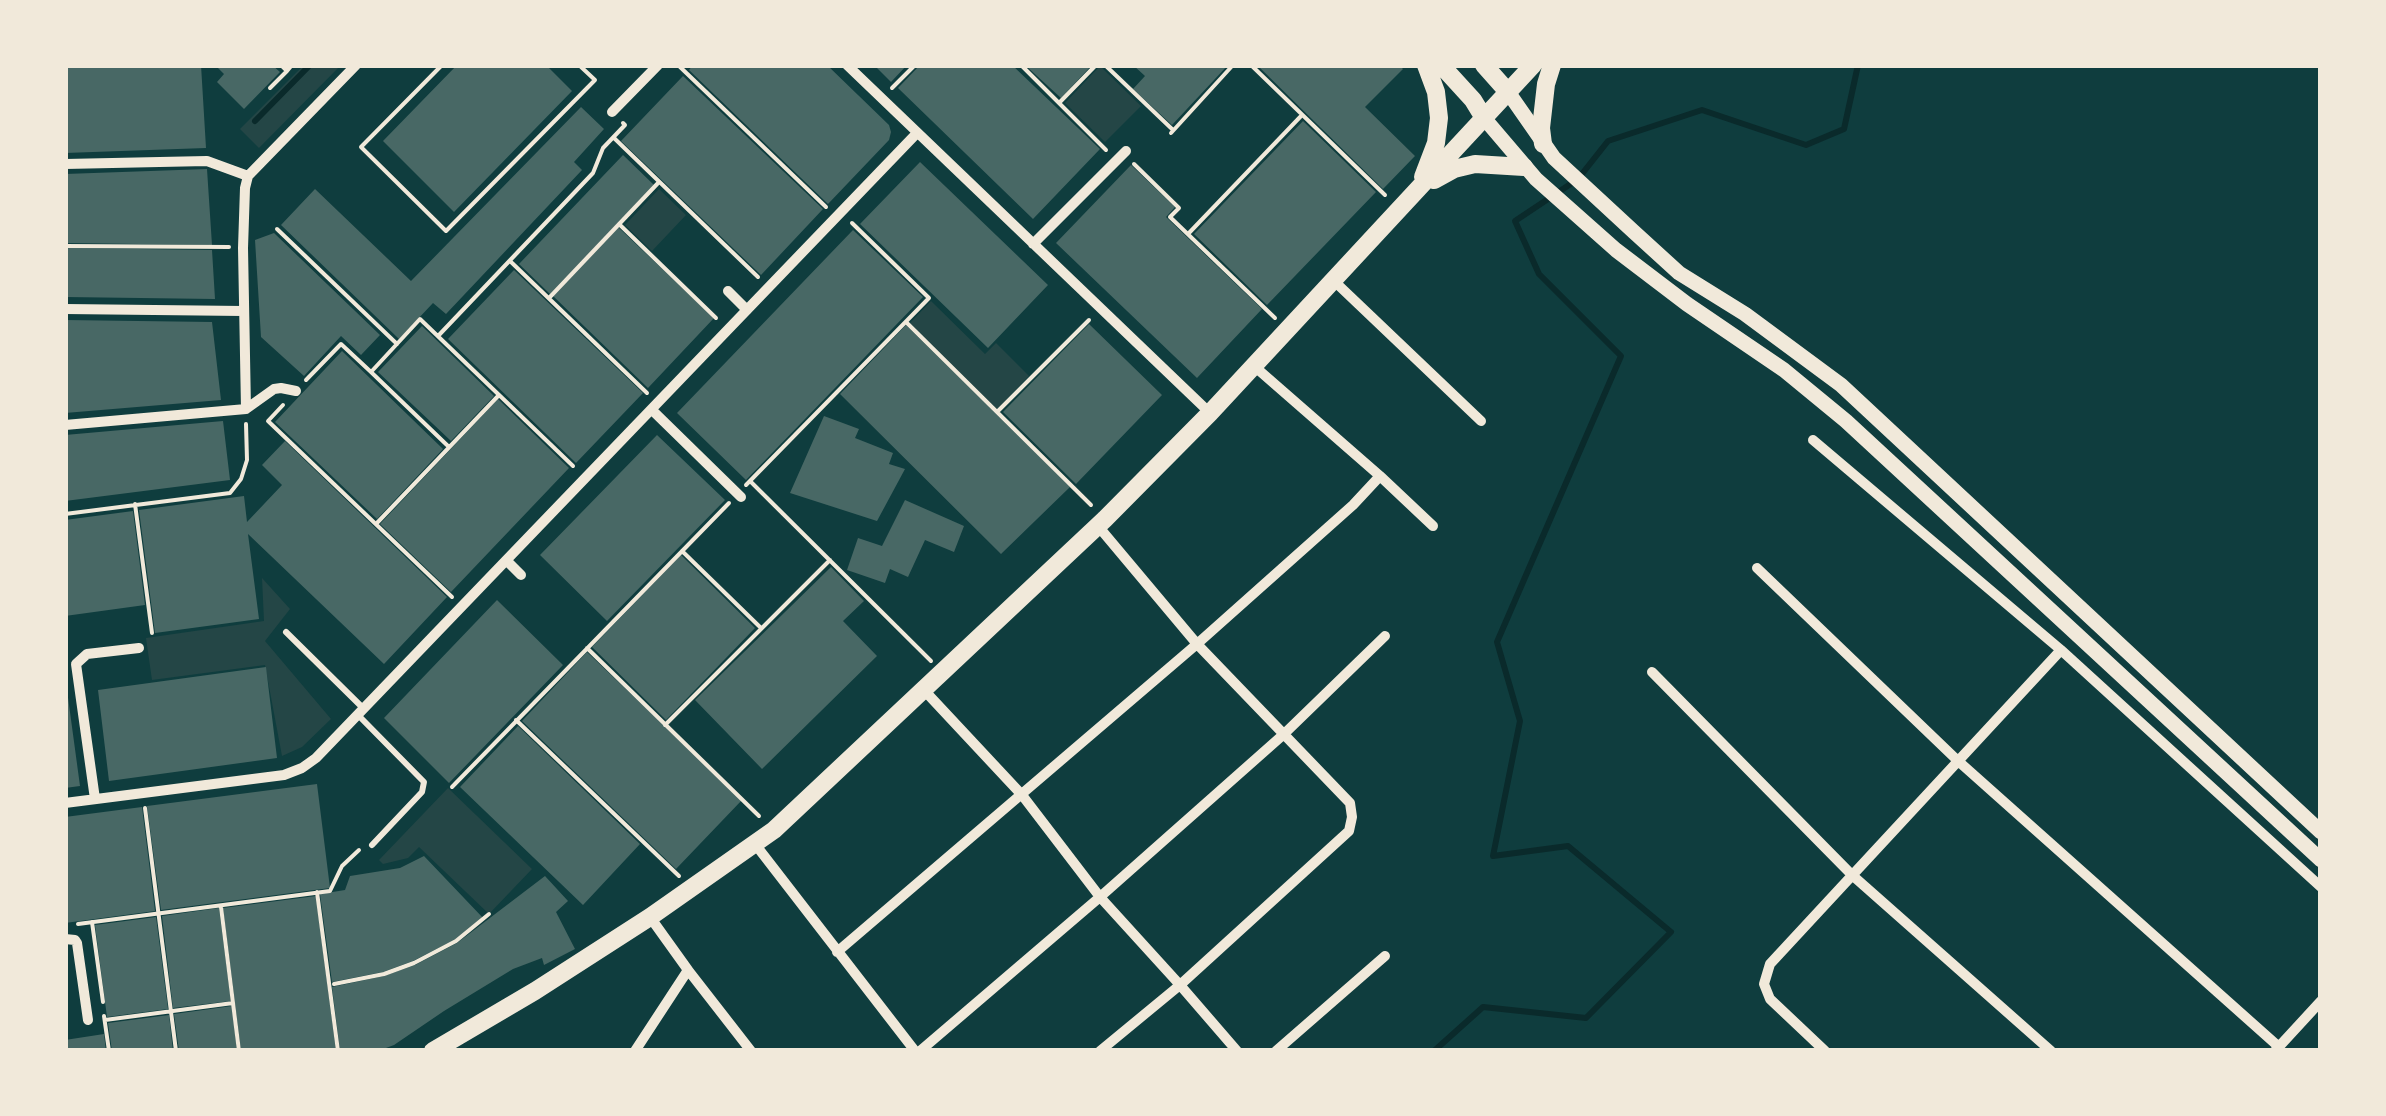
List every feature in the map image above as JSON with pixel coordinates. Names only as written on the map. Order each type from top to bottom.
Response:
[{"type":"main road","points":[[1416,191],[1436,143],[1439,118],[1436,92],[1426,65]]},
{"type":"main road","points":[[1441,65],[1484,118]]},
{"type":"main road","points":[[1484,65],[1508,92]]},
{"type":"main road","points":[[433,1051],[650,917],[774,830],[1101,523],[1210,413],[1533,65]]},
{"type":"main road","points":[[1548,151],[1542,128],[1552,65]]},
{"type":"main road","points":[[1416,191],[1454,170],[1474,164],[1530,173]]},
{"type":"street","points":[[246,409],[243,248],[248,176],[356,65]]},
{"type":"street","points":[[612,112],[658,65]]},
{"type":"street","points":[[846,65],[1210,413]]},
{"type":"street","points":[[1508,92],[1548,151],[1634,232],[1679,272],[1745,314],[1841,385],[2321,832]]},
{"type":"street","points":[[1484,118],[1530,173],[1616,250],[1686,304],[1784,370],[1846,421],[2321,860]]},
{"type":"street","points":[[65,803],[284,774],[316,758],[917,133]]},
{"type":"street","points":[[1033,244],[1122,155]]},
{"type":"street","points":[[65,164],[207,160],[248,176]]},
{"type":"street","points":[[1334,280],[1482,421]]},
{"type":"street","points":[[1071,299],[1081,289]]},
{"type":"street","points":[[728,291],[747,310]]},
{"type":"street","points":[[65,309],[243,311]]},
{"type":"street","points":[[1254,366],[1433,526]]},
{"type":"street","points":[[65,425],[246,409],[274,390],[296,391]]},
{"type":"street","points":[[655,406],[739,495]]},
{"type":"street","points":[[1813,440],[2062,650],[2321,887]]},
{"type":"street","points":[[838,952],[1197,644],[1353,505],[1380,476]]},
{"type":"street","points":[[1100,1051],[1180,985],[1349,831],[1352,818],[1350,803],[1197,644],[1101,523]]},
{"type":"street","points":[[507,562],[521,575]]},
{"type":"street","points":[[1757,568],[1957,760],[2277,1049],[2321,1001]]},
{"type":"street","points":[[755,844],[918,1051],[1284,734],[1385,636]]},
{"type":"street","points":[[96,799],[76,664],[87,654],[140,648]]},
{"type":"street","points":[[1825,1051],[1770,1000],[1764,984],[1770,964],[2062,650]]},
{"type":"street","points":[[1652,672],[1852,875],[2051,1051]]},
{"type":"street","points":[[924,690],[1022,795],[1100,897],[1237,1051]]},
{"type":"street","points":[[650,917],[751,1051]]},
{"type":"street","points":[[65,939],[77,943],[88,1020]]},
{"type":"street","points":[[1276,1051],[1386,956]]},
{"type":"street","points":[[635,1051],[688,970]]},
{"type":"lane","points":[[286,632],[424,782],[424,788],[372,845]]},
{"type":"path","points":[[280,65],[286,71]]},
{"type":"path","points":[[270,88],[292,65]]},
{"type":"path","points":[[442,65],[362,147],[446,231],[594,80],[579,65]]},
{"type":"path","points":[[452,787],[930,298],[678,65]]},
{"type":"path","points":[[882,98],[914,65]]},
{"type":"path","points":[[1021,65],[1179,208],[1170,216],[1288,330]]},
{"type":"path","points":[[1059,103],[1096,65]]},
{"type":"path","points":[[1106,65],[1172,132],[1234,65]]},
{"type":"path","points":[[1251,65],[1399,209]]},
{"type":"path","points":[[438,336],[593,173],[603,148],[625,125],[612,112]]},
{"type":"path","points":[[1188,234],[1302,115]]},
{"type":"path","points":[[613,138],[769,287]]},
{"type":"path","points":[[548,298],[659,182]]},
{"type":"path","points":[[619,224],[729,330]]},
{"type":"path","points":[[277,229],[397,344]]},
{"type":"path","points":[[65,246],[243,248]]},
{"type":"path","points":[[510,261],[655,406]]},
{"type":"path","points":[[997,412],[1101,308]]},
{"type":"path","points":[[370,372],[420,319],[586,478]]},
{"type":"path","points":[[906,322],[1101,523]]},
{"type":"path","points":[[449,447],[342,344],[268,420],[463,607]]},
{"type":"path","points":[[376,524],[499,395]]},
{"type":"path","points":[[65,514],[230,493],[241,479],[247,460],[246,409]]},
{"type":"path","points":[[750,481],[942,672]]},
{"type":"path","points":[[135,504],[152,634]]},
{"type":"path","points":[[682,551],[761,628]]},
{"type":"path","points":[[666,724],[830,560]]},
{"type":"path","points":[[587,648],[774,830]]},
{"type":"path","points":[[516,720],[692,888]]},
{"type":"path","points":[[143,793],[176,1051]]},
{"type":"path","points":[[65,926],[330,891],[342,866],[362,846]]},
{"type":"path","points":[[317,892],[338,1051]]},
{"type":"path","points":[[221,905],[239,1051]]},
{"type":"path","points":[[334,984],[384,974],[414,963],[456,941],[489,914]]},
{"type":"path","points":[[92,922],[109,1051]]},
{"type":"path","points":[[105,1020],[233,1003]]},
{"type":"shaded area","points":[[304,65],[341,65],[259,148],[240,129]]},
{"type":"shaded area","points":[[1100,66],[1141,106],[1105,142],[1065,103]]},
{"type":"shaded area","points":[[659,189],[686,215],[652,251],[625,225]]},
{"type":"shaded area","points":[[931,301],[985,354],[996,343],[1029,376],[997,409],[910,323]]},
{"type":"shaded area","points":[[262,578],[290,609],[265,641],[331,719],[302,747],[282,756],[265,665],[152,680],[146,638],[264,621]]},
{"type":"shaded area","points":[[448,788],[532,869],[489,914],[419,847],[408,858],[383,864],[379,860]]},
{"type":"building","points":[[65,65],[201,65],[206,148],[65,153]]},
{"type":"building","points":[[215,65],[272,65],[280,72],[244,109],[217,82],[224,74]]},
{"type":"building","points":[[457,65],[546,65],[572,91],[454,212],[383,141]]},
{"type":"building","points":[[693,65],[827,65],[889,125],[889,140],[828,204],[689,70]]},
{"type":"building","points":[[874,65],[907,65],[891,82]]},
{"type":"building","points":[[920,65],[1012,65],[1100,149],[1033,219],[898,88]]},
{"type":"building","points":[[1025,65],[1092,65],[1061,98]]},
{"type":"building","points":[[1133,65],[1228,65],[1172,125],[1133,89],[1145,76]]},
{"type":"building","points":[[1257,65],[1399,65],[1403,69],[1365,107],[1415,156],[1383,189]]},
{"type":"building","points":[[683,76],[823,209],[761,275],[621,141]]},
{"type":"building","points":[[581,107],[604,129],[574,162],[582,170],[446,314],[433,303],[399,339],[281,225],[315,189],[411,281]]},
{"type":"building","points":[[1303,121],[1376,192],[1267,305],[1194,234]]},
{"type":"building","points":[[623,155],[654,185],[550,294],[519,264]]},
{"type":"building","points":[[920,162],[1048,285],[988,348],[860,224]]},
{"type":"building","points":[[1131,165],[1175,207],[1166,217],[1262,309],[1197,378],[1056,243]]},
{"type":"building","points":[[207,169],[212,245],[65,243],[65,174]]},
{"type":"building","points":[[618,227],[714,318],[648,388],[553,296]]},
{"type":"building","points":[[853,230],[923,297],[746,480],[677,413]]},
{"type":"building","points":[[274,233],[380,335],[361,355],[341,336],[304,376],[261,337],[255,240]]},
{"type":"building","points":[[65,248],[212,250],[215,299],[65,297]]},
{"type":"building","points":[[514,270],[643,393],[576,463],[448,339]]},
{"type":"building","points":[[65,320],[212,322],[221,400],[65,413]]},
{"type":"building","points":[[1089,324],[1162,395],[1076,484],[1003,412]]},
{"type":"building","points":[[906,325],[1070,487],[1001,554],[840,394]]},
{"type":"building","points":[[422,326],[494,396],[451,441],[378,372]]},
{"type":"building","points":[[342,351],[443,449],[377,519],[275,422]]},
{"type":"building","points":[[498,399],[569,468],[451,592],[380,524]]},
{"type":"building","points":[[824,416],[859,429],[855,438],[893,453],[889,464],[905,469],[877,521],[790,493]]},
{"type":"building","points":[[223,421],[230,480],[65,501],[65,435]]},
{"type":"building","points":[[657,435],[725,500],[607,621],[540,555]]},
{"type":"building","points":[[285,441],[447,597],[384,664],[248,534],[259,619],[155,633],[139,510],[244,496],[247,522],[282,485],[262,465]]},
{"type":"building","points":[[905,500],[964,526],[954,552],[925,540],[908,577],[890,569],[885,583],[847,570],[858,538],[882,546]]},
{"type":"building","points":[[133,511],[145,605],[65,616],[65,520]]},
{"type":"building","points":[[681,555],[755,628],[666,720],[592,647]]},
{"type":"building","points":[[831,567],[864,601],[843,621],[877,656],[762,769],[695,700]]},
{"type":"building","points":[[497,600],[563,665],[449,783],[384,718]]},
{"type":"building","points":[[587,652],[742,800],[676,869],[522,721]]},
{"type":"building","points":[[266,667],[277,758],[109,781],[98,690]]},
{"type":"building","points":[[65,690],[80,786],[65,788]]},
{"type":"building","points":[[518,726],[640,844],[583,905],[460,787]]},
{"type":"building","points":[[317,784],[330,888],[161,910],[147,806]]},
{"type":"building","points":[[142,807],[155,911],[65,923],[65,817]]},
{"type":"building","points":[[424,856],[484,919],[413,961],[383,972],[332,982],[320,894],[345,890],[350,876],[400,868]]},
{"type":"building","points":[[545,876],[568,901],[556,912],[575,949],[544,965],[542,958],[513,969],[394,1045],[378,1051],[340,1051],[332,987],[415,965],[457,943]]},
{"type":"building","points":[[316,896],[336,1051],[241,1051],[223,908]]},
{"type":"building","points":[[219,908],[231,1001],[173,1008],[162,916]]},
{"type":"building","points":[[156,917],[168,1009],[107,1017],[95,925]]},
{"type":"building","points":[[232,1006],[237,1051],[179,1051],[174,1014]]},
{"type":"building","points":[[169,1015],[173,1051],[112,1051],[108,1023]]},
{"type":"building","points":[[104,1034],[106,1051],[65,1051],[65,1040]]},
{"type":"waterway","points":[[255,121],[310,65]]},
{"type":"waterway","points":[[1434,1051],[1483,1007],[1586,1018],[1671,932],[1568,846],[1493,856],[1520,721],[1497,642],[1621,356],[1539,274],[1515,221],[1578,179],[1608,141],[1702,110],[1806,145],[1844,129],[1858,65]]}]
